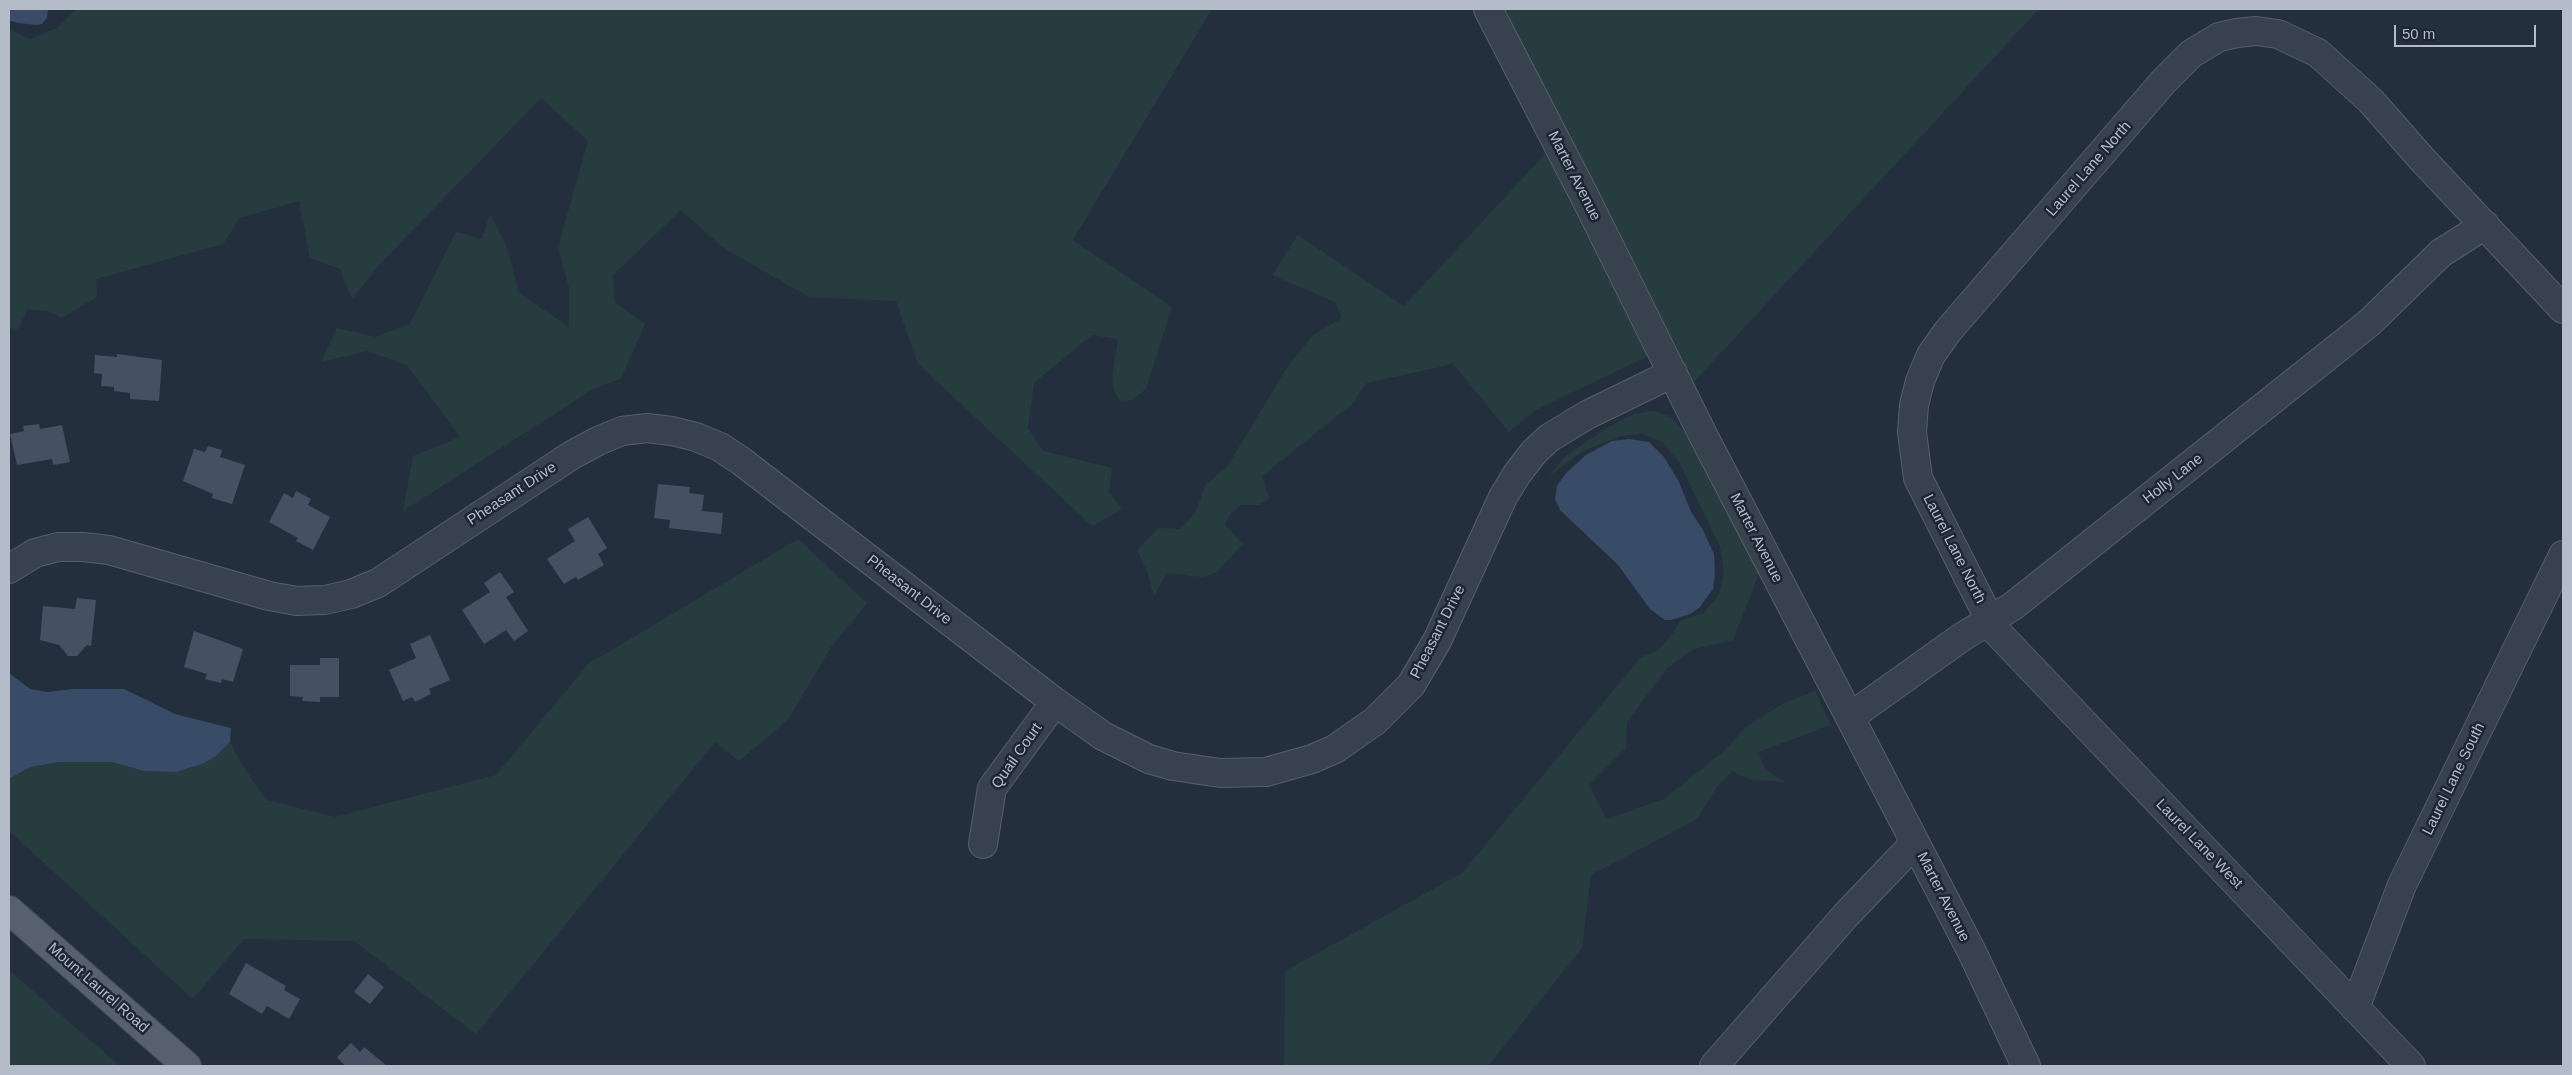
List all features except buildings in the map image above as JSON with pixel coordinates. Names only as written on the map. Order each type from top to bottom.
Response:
[{"type":"main road","name":"Mount Laurel Road","points":[[9,910],[187,1066]]},
{"type":"street","name":"Marter Avenue","points":[[1488,9],[1673,373],[1972,952],[2026,1066]]},
{"type":"street","name":"Laurel Lane North","points":[[1990,620],[1918,478],[1912,432],[1914,405],[1920,381],[1931,355],[1968,307],[2032,236],[2164,81],[2191,54],[2219,37],[2256,31],[2278,34],[2318,53],[2371,101],[2420,158],[2485,225]]},
{"type":"street","points":[[2485,225],[2563,309]]},
{"type":"street","name":"Holly Lane","points":[[1850,717],[2013,606],[2369,323],[2441,253],[2485,225]]},
{"type":"street","name":"Pheasant Drive","points":[[9,568],[35,553],[58,548],[92,548],[109,550],[269,596],[297,600],[325,600],[351,594],[378,583],[556,466],[598,441],[630,430],[647,428],[672,431],[696,437],[720,447],[741,461],[1055,702],[1103,736],[1126,749],[1165,764],[1220,773],[1266,772],[1312,759],[1335,749],[1375,720],[1411,685],[1437,641],[1503,497],[1516,474],[1534,452],[1549,438],[1587,415],[1673,373]]},
{"type":"street","name":"Laurel Lane South","points":[[2355,1008],[2402,885],[2563,554]]},
{"type":"street","name":"Laurel Lane West","points":[[1990,620],[1995,630],[2412,1066]]},
{"type":"street","name":"Quail Court","points":[[982,844],[992,788],[1055,702]]},
{"type":"street","points":[[1714,1066],[1846,915],[1915,843]]},
{"type":"green space","points":[[76,9],[1212,9],[1073,240],[1172,307],[1146,389],[1132,400],[1121,402],[1114,391],[1112,379],[1118,339],[1092,335],[1034,383],[1028,428],[1043,451],[1112,468],[1109,492],[1122,509],[1092,526],[918,364],[896,301],[809,297],[722,247],[681,210],[613,275],[615,302],[645,324],[621,379],[595,388],[403,511],[413,456],[460,437],[407,365],[367,351],[321,362],[337,328],[375,337],[410,324],[456,232],[482,239],[490,214],[506,244],[519,293],[569,327],[569,288],[558,247],[588,141],[541,98],[380,264],[352,299],[340,269],[310,258],[299,201],[240,218],[223,244],[96,279],[97,297],[62,318],[48,311],[28,309],[18,329],[9,328],[9,29],[30,39],[57,28]]},
{"type":"green space","points":[[1490,9],[2039,9],[1692,384],[1675,343],[1534,411],[1509,432],[1453,364],[1367,383],[1351,405],[1262,476],[1269,499],[1259,505],[1240,505],[1229,516],[1225,525],[1243,544],[1216,573],[1202,577],[1167,573],[1154,596],[1147,571],[1137,550],[1158,528],[1180,529],[1196,512],[1205,485],[1227,467],[1288,366],[1313,335],[1342,318],[1335,302],[1272,275],[1298,235],[1404,306],[1557,141]]},
{"type":"green space","points":[[1654,411],[1671,417],[1692,440],[1759,567],[1757,579],[1733,640],[1694,649],[1667,668],[1627,722],[1626,748],[1589,785],[1607,819],[1664,799],[1725,750],[1745,728],[1782,704],[1815,691],[1831,725],[1758,752],[1765,769],[1784,782],[1748,779],[1732,771],[1717,787],[1697,819],[1591,875],[1582,948],[1488,1066],[1284,1066],[1285,971],[1462,873],[1641,657],[1657,651],[1674,632],[1680,621],[1704,613],[1719,594],[1724,571],[1720,547],[1679,462],[1662,442],[1643,434],[1621,436],[1585,450],[1549,476],[1564,457],[1607,428],[1634,414]]},
{"type":"green space","points":[[798,539],[867,603],[831,647],[788,720],[739,761],[715,742],[476,1034],[354,941],[244,939],[193,999],[9,831],[9,779],[30,767],[60,762],[112,762],[144,771],[176,772],[202,764],[215,757],[230,742],[241,763],[266,800],[335,817],[496,775],[588,664]]},
{"type":"green space","points":[[9,970],[120,1066],[9,1066]]},
{"type":"water","points":[[9,9],[48,9],[47,18],[42,24],[37,25],[18,23],[9,20]]},
{"type":"water","points":[[1629,439],[1649,442],[1664,457],[1679,482],[1691,512],[1703,530],[1714,554],[1715,574],[1713,589],[1699,608],[1690,614],[1671,620],[1665,620],[1650,609],[1618,565],[1560,510],[1555,499],[1557,486],[1566,473],[1586,455],[1612,441]]},
{"type":"water","points":[[9,673],[30,689],[47,692],[74,689],[124,689],[175,714],[231,728],[230,742],[215,757],[202,764],[176,772],[144,771],[112,762],[60,762],[30,767],[9,779]]}]
